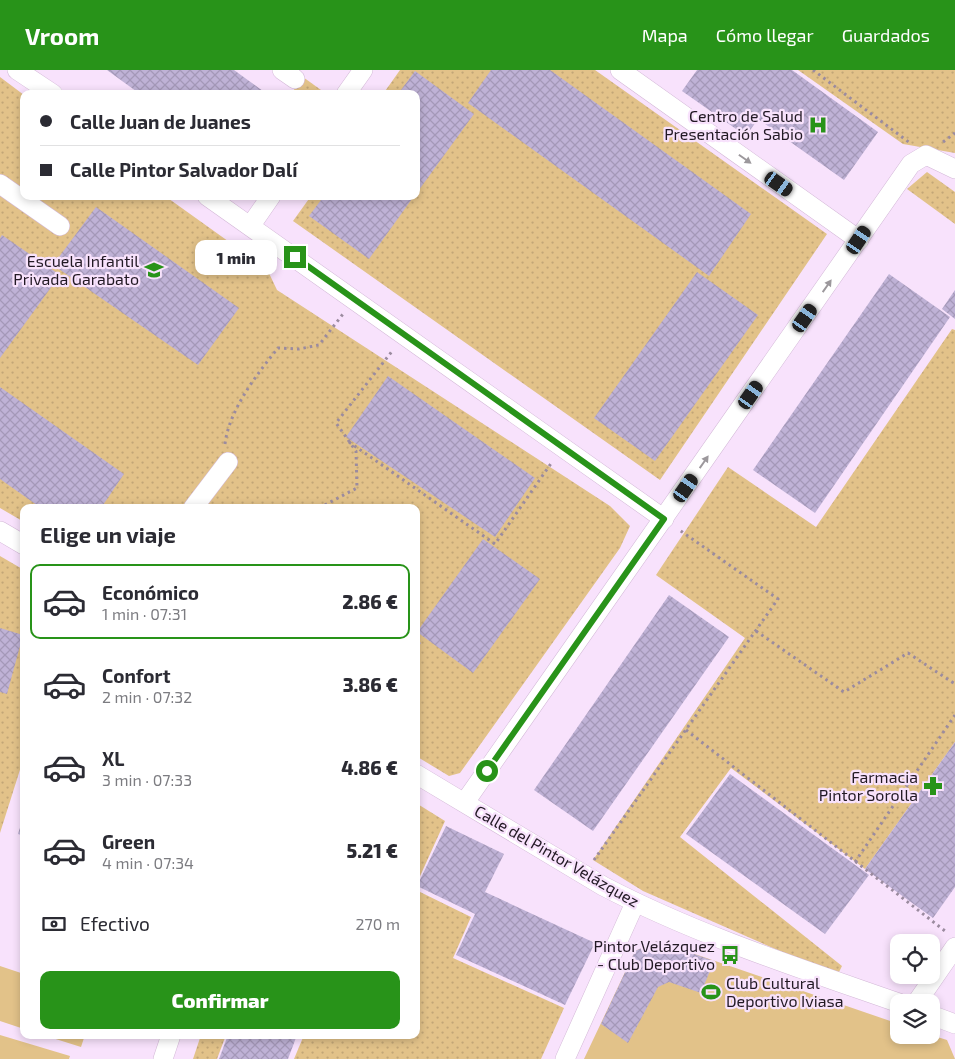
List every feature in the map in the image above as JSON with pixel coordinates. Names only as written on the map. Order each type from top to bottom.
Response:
[{"type":"street","points":[[18,70],[47,90]]},
{"type":"street","points":[[349,90],[363,70]]},
{"type":"street","points":[[620,70],[859,240]]},
{"type":"street","points":[[465,802],[911,164],[926,155],[955,169]]},
{"type":"street","points":[[0,184],[20,198]]},
{"type":"street","points":[[23,200],[60,226]]},
{"type":"street","points":[[213,200],[664,519]]},
{"type":"street","points":[[251,225],[268,200]]},
{"type":"street","points":[[196,504],[228,462]]},
{"type":"street","points":[[0,531],[20,543]]},
{"type":"street","name":"Calle del Pintor Velázquez","points":[[420,776],[584,875],[635,903],[772,959],[890,1000]]},
{"type":"street","points":[[565,1059],[635,903]]},
{"type":"street","points":[[921,994],[951,940]]},
{"type":"street","points":[[940,1018],[955,1024]]},
{"type":"street","points":[[163,1059],[170,1039]]},
{"type":"path","points":[[813,70],[926,155]]},
{"type":"path","points":[[228,462],[225,442],[239,404],[259,372],[278,348],[299,349],[319,345],[355,299]]},
{"type":"path","points":[[327,504],[357,488],[356,452],[336,423],[405,335]]},
{"type":"path","points":[[349,442],[495,544],[563,447]]},
{"type":"path","points":[[584,875],[778,599],[664,519]]},
{"type":"path","points":[[756,631],[844,692],[908,653],[955,684]]},
{"type":"path","points":[[855,862],[955,715]]},
{"type":"path","points":[[686,730],[855,862],[951,940]]},
{"type":"shaded area","points":[[400,70],[595,70],[827,234],[660,480],[293,221],[308,200],[420,200],[420,90],[386,90]]},
{"type":"shaded area","points":[[798,70],[955,70],[955,153],[903,144]]},
{"type":"shaded area","points":[[0,77],[20,92],[20,200],[171,200],[267,269],[277,290],[610,506],[630,526],[620,548],[460,773],[449,776],[420,758],[420,504],[20,504],[20,520],[0,508]]},
{"type":"shaded area","points":[[303,77],[321,90],[294,90]]},
{"type":"shaded area","points":[[927,172],[955,192],[955,224],[907,189]]},
{"type":"shaded area","points":[[952,329],[955,330],[955,742],[865,869],[731,768],[680,837],[842,966],[837,976],[643,891],[593,860],[745,638],[656,575],[728,467],[816,527]]},
{"type":"shaded area","points":[[0,556],[20,568],[20,770],[0,833]]},
{"type":"shaded area","points":[[420,805],[445,821],[420,876]]},
{"type":"shaded area","points":[[420,892],[471,917],[453,958],[564,1008],[541,1059],[294,1059],[302,1039],[420,1039]]},
{"type":"shaded area","name":"Club Cultural Deportivo Iviasa","points":[[657,941],[890,1021],[890,1044],[940,1044],[940,1038],[947,1040],[955,1059],[584,1059],[635,951]]},
{"type":"shaded area","points":[[0,966],[20,973],[20,1028],[0,1021]]},
{"type":"shaded area","points":[[0,1035],[70,1056],[69,1059],[0,1059]]},
{"type":"shaded area","points":[[56,1039],[84,1039],[81,1047]]},
{"type":"shaded area","points":[[200,1039],[224,1039],[217,1059],[193,1059]]},
{"type":"building","points":[[107,70],[234,70],[262,90],[134,90]]},
{"type":"building","points":[[491,70],[550,70],[751,214],[709,276],[468,103]]},
{"type":"building","name":"Centro de Salud Presentación Sabio","points":[[697,70],[792,70],[878,132],[844,180],[758,119],[746,136],[682,91]]},
{"type":"building","points":[[415,71],[474,114],[420,188],[420,90],[401,90]]},
{"type":"building","points":[[321,200],[411,200],[369,259],[309,216]]},
{"type":"building","points":[[96,207],[239,308],[198,365],[53,265]]},
{"type":"building","points":[[2,235],[60,275],[0,358],[0,238]]},
{"type":"building","points":[[697,272],[758,315],[655,461],[594,418]]},
{"type":"building","points":[[889,274],[950,317],[815,513],[753,470]]},
{"type":"building","points":[[955,290],[955,319],[942,309]]},
{"type":"building","points":[[388,376],[535,478],[495,537],[346,437]]},
{"type":"building","points":[[0,387],[124,474],[104,504],[35,504],[0,479]]},
{"type":"building","points":[[483,539],[540,579],[473,673],[420,634],[420,628]]},
{"type":"building","points":[[669,595],[729,637],[593,831],[534,790]]},
{"type":"building","points":[[0,628],[20,634],[20,646],[7,694],[0,692]]},
{"type":"building","points":[[955,742],[955,887],[933,918],[865,869]]},
{"type":"building","points":[[730,774],[869,875],[825,934],[686,834]]},
{"type":"building","points":[[446,826],[504,854],[485,892],[595,943],[565,1005],[456,955],[475,914],[420,887],[420,880]]},
{"type":"building","points":[[657,941],[714,961],[701,993],[669,982],[658,987],[628,1043],[601,1024],[635,951]]},
{"type":"building","points":[[226,1039],[296,1039],[288,1059],[219,1059]]},
{"type":"place","name":"Centro de Salud Presentación Sabio","points":[[818,125]]},
{"type":"place","name":"Escuela Infantil Privada Garabato","points":[[154,270]]},
{"type":"place","name":"Farmacia Pintor Sorolla","points":[[933,786]]},
{"type":"place","name":"Pintor Velázquez - Club Deportivo","points":[[730,955]]},
{"type":"place","name":"Club Cultural Deportivo Iviasa","points":[[711,992]]},
{"type":"route","points":[[295,257],[664,519],[487,771]]}]
